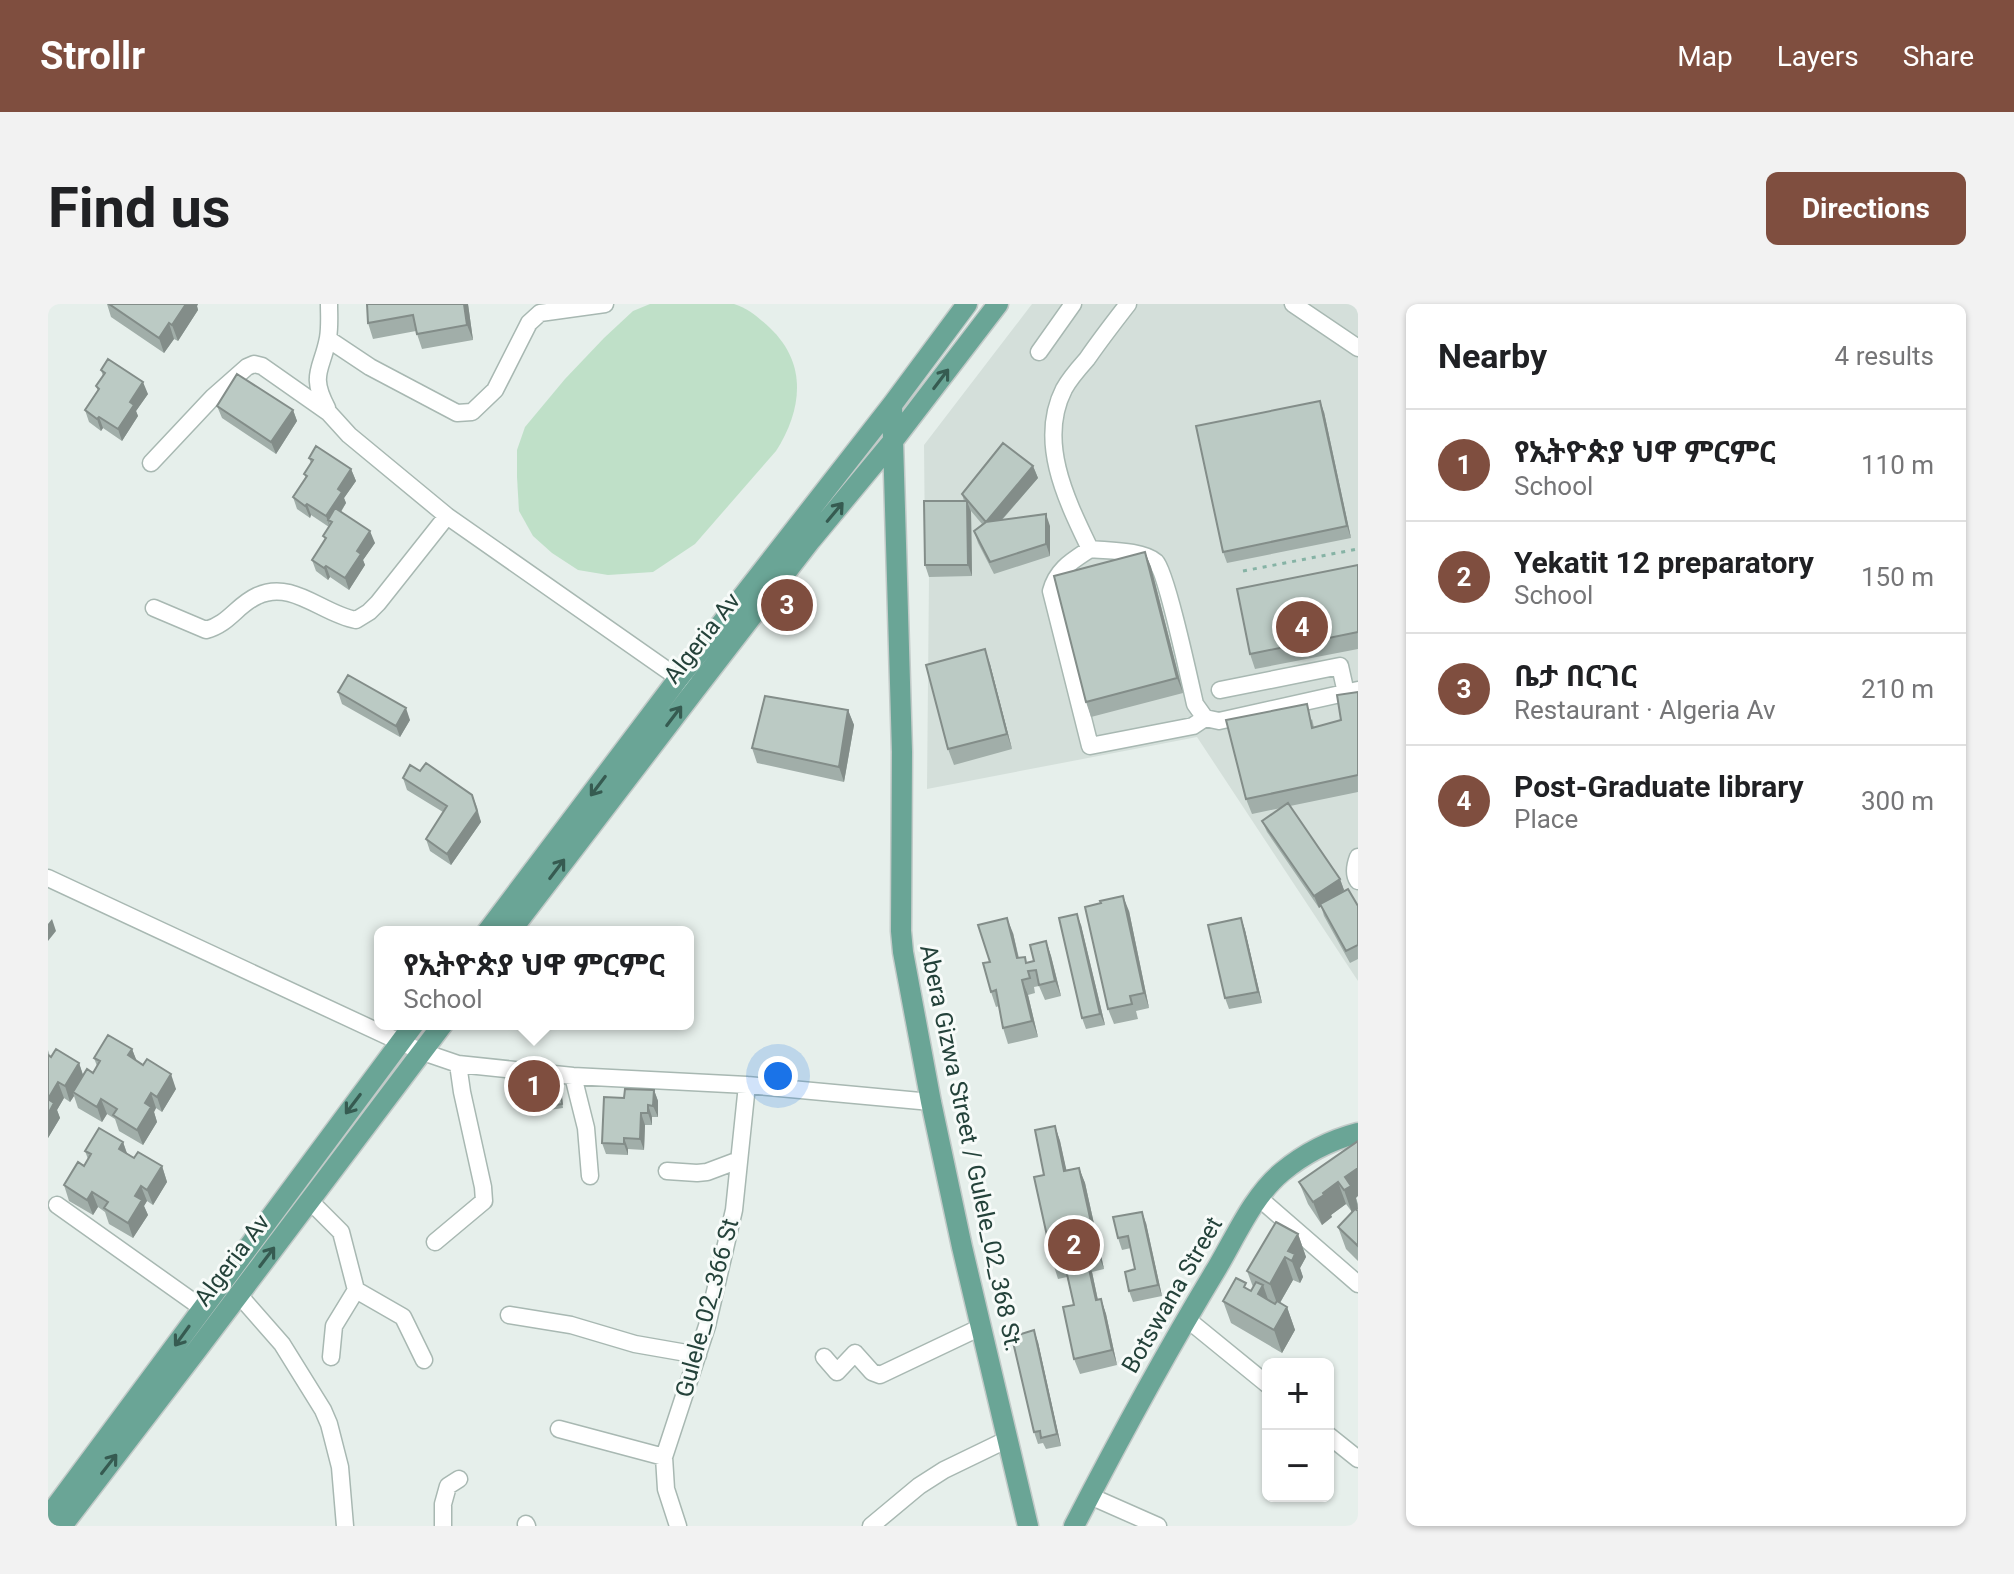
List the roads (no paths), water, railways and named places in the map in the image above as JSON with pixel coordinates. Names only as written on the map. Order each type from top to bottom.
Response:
[{"type":"main road","name":"Algeria Av","points":[[514,926],[686,684],[967,304]]},
{"type":"main road","name":"Algeria Av","points":[[492,926],[686,684],[893,441],[998,304]]},
{"type":"main road","name":"Abera Gizwa Street / Gulele_02_368 St.","points":[[892,405],[902,752],[901,931],[931,1102],[1028,1526]]},
{"type":"main road","name":"Algeria Av","points":[[48,1517],[409,1030]]},
{"type":"main road","name":"Algeria Av","points":[[62,1526],[439,1030]]},
{"type":"main road","name":"Botswana Street","points":[[1074,1526],[1187,1319],[1259,1198],[1281,1173],[1308,1153],[1341,1137],[1358,1133]]},
{"type":"street","points":[[329,304],[328,339],[317,371],[319,392],[329,413]]},
{"type":"street","points":[[328,339],[370,367],[457,413],[472,412],[495,390],[529,323],[540,313],[605,304]]},
{"type":"street","points":[[1039,352],[1073,304]]},
{"type":"street","points":[[1090,549],[1070,508],[1057,471],[1054,434],[1058,403],[1066,386],[1128,304]]},
{"type":"street","points":[[1293,304],[1358,348]]},
{"type":"street","points":[[151,463],[213,397],[247,367],[254,364],[262,366],[329,413],[349,435],[447,516],[686,684]]},
{"type":"street","points":[[154,608],[206,630],[228,620],[253,598],[269,591],[283,590],[343,618],[356,620],[378,603],[447,516]]},
{"type":"street","points":[[1205,718],[1193,726],[1090,746],[1051,591],[1054,579],[1062,569],[1090,549],[1146,556],[1158,563],[1195,704],[1205,718],[1219,721],[1352,692],[1340,666],[1220,690]]},
{"type":"street","points":[[1358,857],[1355,865],[1358,881]]},
{"type":"street","points":[[48,878],[374,1030]]},
{"type":"street","points":[[374,1030],[458,1064],[573,1076],[747,1085],[931,1102]]},
{"type":"street","points":[[435,1242],[484,1201],[458,1064]]},
{"type":"street","points":[[573,1076],[586,1128],[590,1176]]},
{"type":"street","name":"Gulele_02_366 St","points":[[678,1526],[666,1489],[664,1457],[707,1326],[734,1210],[747,1085]]},
{"type":"street","points":[[667,1171],[707,1172],[739,1160]]},
{"type":"street","points":[[1259,1198],[1358,1284]]},
{"type":"street","points":[[309,1200],[341,1232],[356,1290],[403,1317],[424,1360]]},
{"type":"street","points":[[57,1205],[202,1308]]},
{"type":"street","points":[[331,1357],[334,1326],[356,1290]]},
{"type":"street","points":[[239,1295],[282,1344],[323,1410],[340,1467],[345,1526]]},
{"type":"street","points":[[509,1315],[571,1325],[635,1344],[698,1355]]},
{"type":"street","points":[[1187,1319],[1262,1380]]},
{"type":"street","points":[[824,1357],[837,1372],[855,1353],[872,1372],[880,1375],[981,1327]]},
{"type":"street","points":[[559,1429],[664,1457]]},
{"type":"street","points":[[871,1526],[919,1486],[1006,1440]]},
{"type":"street","points":[[1334,1440],[1358,1459]]},
{"type":"street","points":[[443,1526],[443,1504],[448,1486],[459,1479]]},
{"type":"street","points":[[1090,1496],[1158,1526]]},
{"type":"place","name":"ቤታ በርገር","points":[[787,605]]},
{"type":"place","name":"Post-Graduate library","points":[[1302,627]]},
{"type":"place","name":"የኢትዮጵያ ህዋ ምርምር","points":[[534,1086]]},
{"type":"place","name":"Yekatit 12 preparatory","points":[[1074,1245]]}]
